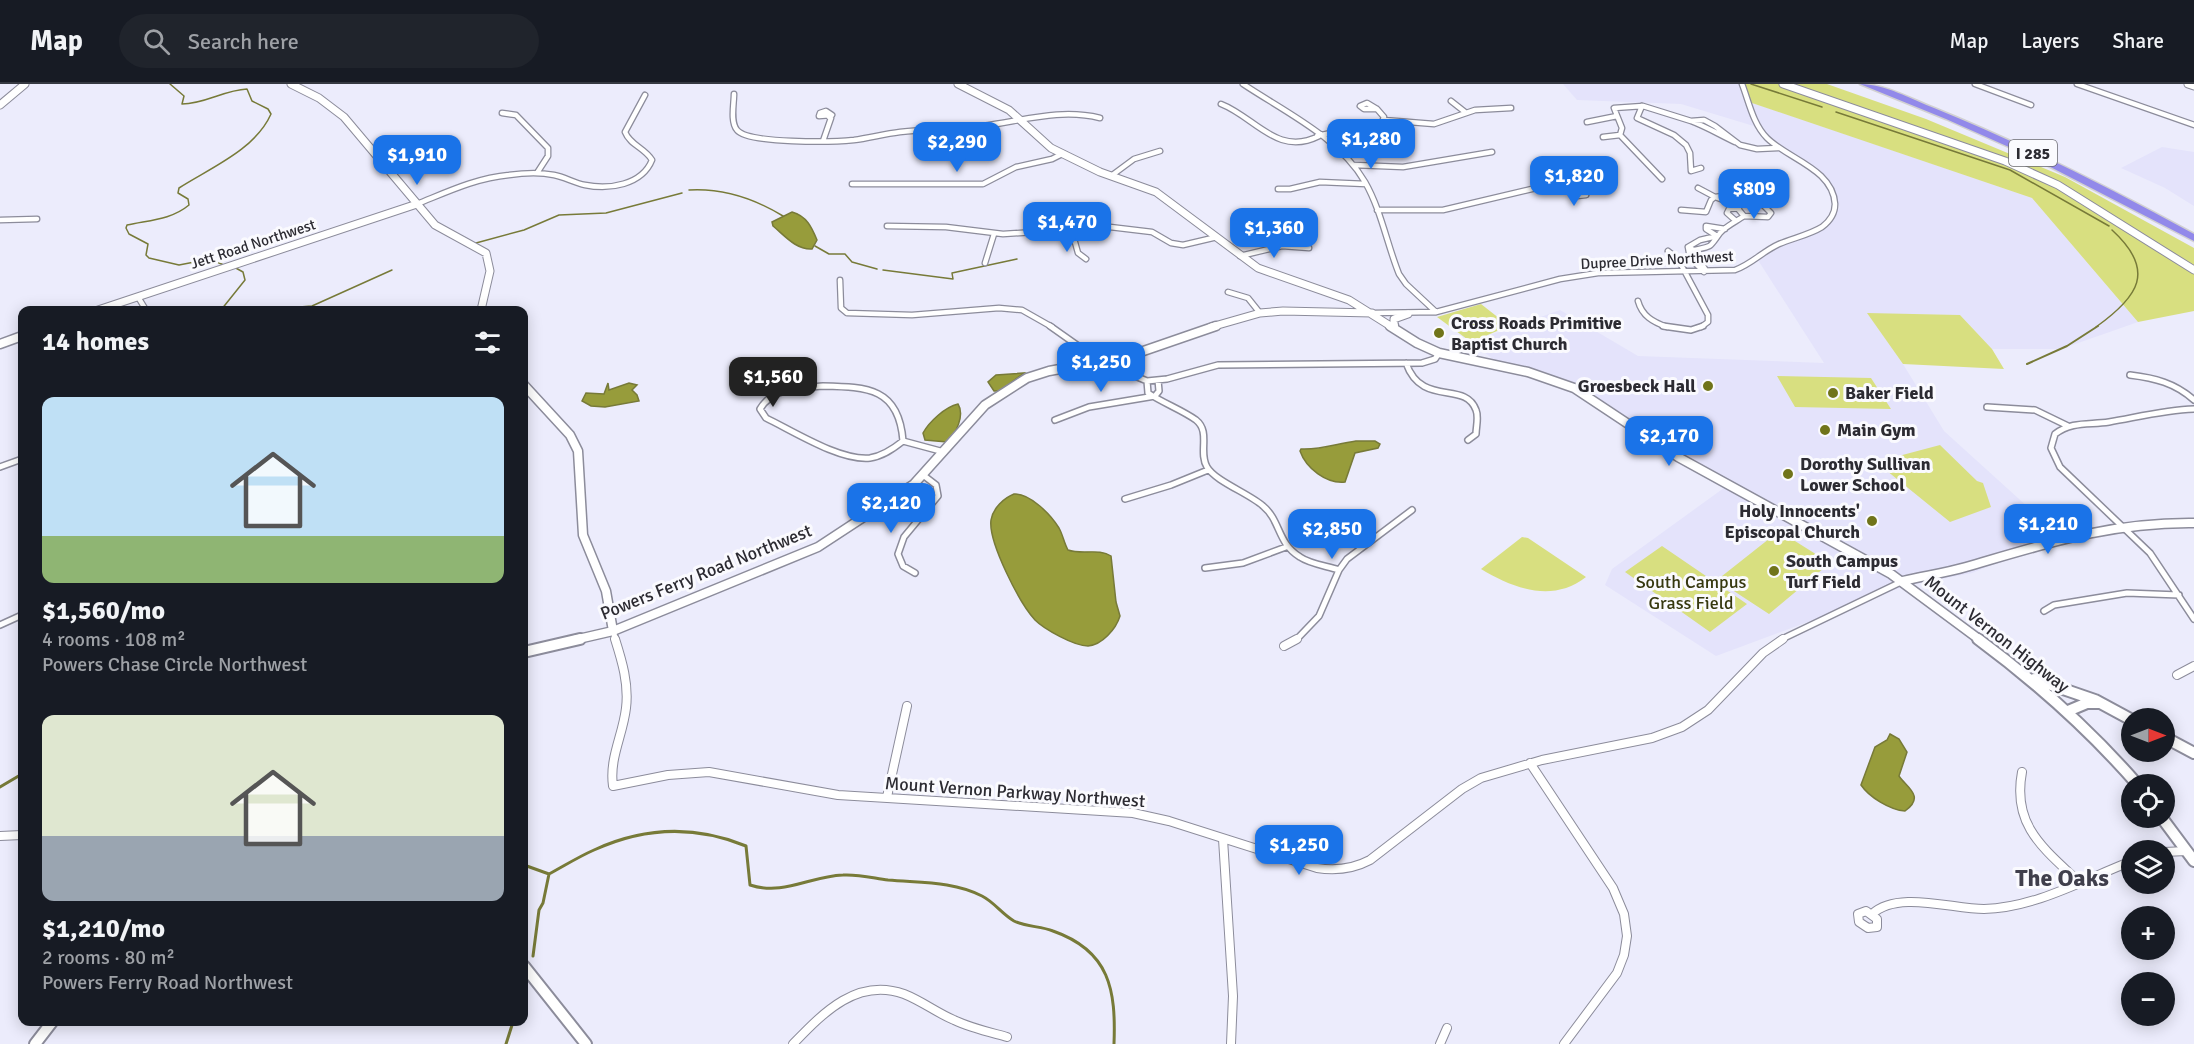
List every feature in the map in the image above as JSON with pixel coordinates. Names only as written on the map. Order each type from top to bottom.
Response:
[{"type":"highway","name":"I 285","points":[[1864,84],[1958,120],[2041,157],[2194,238]]},
{"type":"highway","name":"I 285","points":[[1881,84],[2040,149],[2194,228]]},
{"type":"street","points":[[0,105],[25,84]]},
{"type":"street","points":[[291,84],[319,98],[344,117],[435,225],[471,243],[488,256],[490,271],[482,306]]},
{"type":"street","name":"Mount Vernon Highway","points":[[957,84],[998,104],[1019,118],[1041,141],[1062,154],[1111,176],[1156,192],[1240,256],[1264,270],[1353,302],[1439,353],[1528,372],[1574,388],[1605,406],[1678,458],[1903,581],[2030,678],[2102,744],[2128,774]]},
{"type":"street","points":[[1243,84],[1339,149],[1354,165],[1366,184],[1377,210],[1399,274],[1406,284],[1436,312]]},
{"type":"street","name":"Dupree Drive Northwest","points":[[1372,313],[1436,312],[1581,275],[1614,272],[1704,272],[1745,267],[1774,246],[1819,228],[1832,218],[1836,197],[1831,186],[1778,148],[1759,126],[1742,84]]},
{"type":"street","points":[[1783,84],[2005,160],[2040,175],[2194,270]]},
{"type":"street","points":[[1975,84],[2031,105]]},
{"type":"street","points":[[2077,84],[2194,126]]},
{"type":"street","points":[[2188,84],[2194,86]]},
{"type":"street","points":[[734,94],[734,125],[741,134],[773,140],[823,141],[983,126],[1019,118],[1079,113],[1100,118]]},
{"type":"street","points":[[417,204],[484,179],[537,173],[560,176],[584,185],[600,187],[625,183],[645,173],[652,164],[651,157],[630,142],[626,132],[645,95]]},
{"type":"street","points":[[1451,101],[1465,112]]},
{"type":"street","points":[[1221,104],[1241,113],[1267,137],[1281,141],[1304,141],[1373,125],[1384,120],[1434,124],[1465,112],[1488,108],[1511,108]]},
{"type":"street","points":[[1620,135],[1622,128],[1614,108],[1623,105],[1642,106],[1658,108],[1690,121],[1695,119],[1711,122],[1735,142],[1748,147],[1778,148]]},
{"type":"street","points":[[1642,106],[1637,118],[1660,126],[1689,150],[1690,164],[1701,168]]},
{"type":"street","points":[[1377,109],[1384,120]]},
{"type":"street","points":[[502,113],[516,115],[548,148],[548,156],[537,173]]},
{"type":"street","points":[[1587,122],[1617,116]]},
{"type":"street","points":[[823,141],[830,117]]},
{"type":"street","points":[[1603,137],[1620,135]]},
{"type":"street","points":[[1620,135],[1641,155],[1651,175]]},
{"type":"street","points":[[1111,176],[1134,159],[1160,151]]},
{"type":"street","points":[[1354,165],[1403,167],[1492,152]]},
{"type":"street","points":[[852,184],[983,184],[997,180],[1019,165],[1051,160],[1062,154]]},
{"type":"street","points":[[1278,189],[1320,182],[1366,184]]},
{"type":"street","points":[[1377,210],[1443,210],[1536,188],[1568,189]]},
{"type":"street","points":[[1698,188],[1734,204],[1744,216]]},
{"type":"street","points":[[1681,210],[1706,212],[1711,200],[1715,197],[1746,193],[1774,201]]},
{"type":"street","points":[[1689,247],[1700,240],[1717,236],[1744,216],[1768,217],[1771,213],[1760,202]]},
{"type":"street","name":"Jett Road Northwest","points":[[110,306],[417,204]]},
{"type":"street","points":[[1736,221],[1727,213],[1729,210],[1739,208]]},
{"type":"street","points":[[0,220],[37,219]]},
{"type":"street","points":[[887,226],[946,227],[994,234],[1102,227],[1147,231],[1171,243],[1183,245],[1217,237]]},
{"type":"street","points":[[1717,236],[1706,229],[1706,226],[1725,229]]},
{"type":"street","points":[[1071,228],[1078,253],[1086,259]]},
{"type":"street","points":[[985,262],[994,234]]},
{"type":"street","points":[[1694,250],[1710,247],[1716,242],[1717,236]]},
{"type":"street","points":[[1240,256],[1282,246],[1309,248]]},
{"type":"street","points":[[1689,247],[1690,258],[1704,272]]},
{"type":"street","points":[[1689,247],[1694,250],[1705,269],[1704,272]]},
{"type":"street","points":[[1638,301],[1641,310],[1665,327],[1686,331],[1703,326],[1707,322],[1708,315],[1678,259],[1668,251]]},
{"type":"street","points":[[840,280],[841,308],[847,313],[912,315],[999,308],[1017,309],[1036,316],[1101,362],[1147,381],[1218,364],[1428,362],[1435,359],[1439,353]]},
{"type":"street","points":[[1228,292],[1248,298],[1260,313]]},
{"type":"street","points":[[138,297],[144,306]]},
{"type":"street","points":[[1348,312],[1354,308],[1353,302]]},
{"type":"street","name":"Powers Ferry Road Northwest","points":[[528,651],[613,631],[818,547],[876,511],[923,476],[986,405],[1006,390],[1042,372],[1141,353],[1187,334],[1260,313],[1283,311],[1372,313]]},
{"type":"street","points":[[1397,330],[1394,319],[1408,314]]},
{"type":"street","points":[[0,344],[18,337]]},
{"type":"street","points":[[1406,363],[1410,377],[1419,385],[1435,391],[1458,395],[1473,404],[1477,412],[1476,434],[1468,441]]},
{"type":"street","points":[[2130,375],[2153,378],[2171,384],[2194,400]]},
{"type":"street","points":[[1055,420],[1089,407],[1155,396],[1159,391],[1158,380]]},
{"type":"street","points":[[1147,381],[1148,393],[1165,405],[1190,416],[1202,426],[1205,437],[1202,458],[1208,470],[1264,506],[1286,547],[1302,559],[1339,570]]},
{"type":"street","points":[[858,388],[871,390],[884,397],[897,411],[902,420],[903,441],[891,451],[879,456],[864,459],[850,456],[766,418],[760,409],[770,395],[789,389],[858,388]]},
{"type":"street","points":[[528,389],[570,435],[578,451],[583,535],[606,591],[613,631]]},
{"type":"street","points":[[1987,406],[2035,410],[2068,426]]},
{"type":"street","points":[[2194,409],[2167,410],[2109,422],[2068,426],[2053,438],[2051,448],[2055,459],[2066,475],[2150,553],[2194,619]]},
{"type":"street","points":[[903,441],[944,452]]},
{"type":"street","points":[[0,467],[18,460]]},
{"type":"street","points":[[1125,499],[1171,485],[1208,470]]},
{"type":"street","points":[[915,573],[908,571],[901,564],[897,550],[902,539],[938,496],[936,485],[923,476]]},
{"type":"street","points":[[1284,646],[1294,642],[1319,616],[1339,570],[1354,552],[1412,510]]},
{"type":"street","points":[[1903,581],[1965,567],[2067,536],[2122,525],[2194,523]]},
{"type":"street","points":[[1205,568],[1244,563],[1286,547]]},
{"type":"street","name":"Mount Vernon Parkway Northwest","points":[[613,631],[625,671],[627,693],[624,718],[611,762],[613,786],[668,775],[709,772],[838,795],[1133,813],[1168,821],[1317,868],[1335,870],[1353,868],[1371,860],[1472,783],[1491,774],[1530,763],[1652,738],[1682,727],[1708,710],[1763,653],[1780,640],[1903,581]]},
{"type":"street","points":[[2044,612],[2054,605],[2127,592],[2179,596]]},
{"type":"street","points":[[0,625],[18,617]]},
{"type":"street","points":[[2177,675],[2194,666]]},
{"type":"street","points":[[2030,678],[2100,704],[2121,714]]},
{"type":"street","points":[[2068,711],[2087,703],[2100,704]]},
{"type":"street","points":[[887,797],[907,706]]},
{"type":"street","points":[[2175,744],[2194,753]]},
{"type":"street","points":[[1530,763],[1613,888],[1623,911],[1627,933],[1626,951],[1621,968],[1564,1044]]},
{"type":"street","points":[[2022,772],[2019,803],[2026,824],[2039,841],[2078,881]]},
{"type":"street","points":[[2170,828],[2191,856]]},
{"type":"street","points":[[0,836],[18,835]]},
{"type":"street","points":[[1223,839],[1233,996],[1231,1044]]},
{"type":"street","points":[[2175,854],[2191,856]]},
{"type":"street","points":[[1872,914],[1882,906],[1906,904],[1980,909],[2008,907],[2030,902],[2121,865]]},
{"type":"street","points":[[528,971],[586,1044]]},
{"type":"street","points":[[793,1044],[824,1012],[844,998],[861,991],[879,989],[897,992],[954,1020],[1007,1037]]},
{"type":"street","points":[[34,1044],[49,1026]]},
{"type":"street","points":[[1440,1044],[1448,1028]]},
{"type":"shaded area","points":[[1563,84],[1744,84],[1750,102],[2032,198],[2138,322],[2061,349],[1992,349],[1960,315],[1868,314],[1903,364],[1944,431],[2061,537],[1972,573],[1905,586],[1716,656],[1605,585],[1612,569],[1728,485],[1703,472],[1586,392],[1502,366],[1471,342],[1560,310],[1638,356],[1824,363],[1756,257],[1767,246],[1806,236],[1840,208],[1828,178],[1779,148],[1757,127],[1681,104],[1577,100]]},
{"type":"shaded area","points":[[2162,147],[2194,152],[2194,206],[2165,188],[2121,168]]},
{"type":"shaded area","points":[[792,212],[802,216],[811,227],[817,240],[812,249],[796,245],[773,226],[772,222]]},
{"type":"shaded area","points":[[1024,373],[1000,391],[994,391],[988,382],[996,375]]},
{"type":"shaded area","points":[[608,383],[609,390],[629,383],[637,385],[632,390],[639,401],[605,407],[591,406],[582,401],[586,393],[604,394]]},
{"type":"shaded area","points":[[958,404],[960,419],[950,439],[947,442],[925,440],[923,433],[929,424],[938,415]]},
{"type":"shaded area","points":[[1356,441],[1375,441],[1380,444],[1378,448],[1355,453],[1345,482],[1324,478],[1318,474],[1307,463],[1300,451],[1301,449],[1322,448]]},
{"type":"shaded area","points":[[1014,494],[1027,497],[1051,517],[1059,528],[1068,550],[1101,552],[1111,556],[1116,602],[1120,616],[1112,631],[1098,643],[1082,645],[1045,628],[1035,620],[1021,601],[1006,572],[991,530],[994,511],[1006,498]]},
{"type":"shaded area","points":[[1890,734],[1899,739],[1907,752],[1899,776],[1910,788],[1914,801],[1905,811],[1880,802],[1861,785],[1875,747],[1887,740]]},
{"type":"green space","points":[[1744,84],[1827,84],[1926,119],[2065,177],[2194,248],[2194,311],[2138,322],[2032,198],[1749,102]]},
{"type":"green space","points":[[1481,304],[1509,326],[1471,342],[1437,317]]},
{"type":"green space","points":[[1867,313],[1960,315],[1992,349],[2004,369],[1903,364]]},
{"type":"green space","name":"Baker Field","points":[[1777,376],[1871,378],[1891,409],[1795,407]]},
{"type":"green space","points":[[1940,445],[1977,481],[1983,483],[1991,507],[1950,522],[1876,462]]},
{"type":"green space","name":"South Campus Turf Field","points":[[1779,531],[1830,563],[1769,614],[1717,580]]},
{"type":"green space","points":[[1522,537],[1528,538],[1586,577],[1560,590],[1547,591],[1520,587],[1481,569]]},
{"type":"green space","name":"South Campus Grass Field","points":[[1662,546],[1747,604],[1710,632],[1625,572]]},
{"type":"waterway","points":[[170,84],[184,96],[182,104],[199,102],[247,89],[252,101],[268,109],[271,114],[264,127],[243,148],[179,188],[178,193],[188,199],[189,205],[167,217],[127,225],[126,228],[129,234],[148,244],[146,255],[149,258],[179,265],[210,259],[226,266]]},
{"type":"waterway","points":[[1751,84],[1822,107]]},
{"type":"waterway","points":[[1836,112],[2010,170],[2109,226]]},
{"type":"waterway","points":[[689,190],[714,191],[738,196],[761,204],[783,216]]},
{"type":"waterway","points":[[476,243],[524,230],[559,215],[606,213],[682,193]]},
{"type":"waterway","points":[[2096,327],[2123,305],[2137,283],[2138,271],[2134,258],[2112,230]]},
{"type":"waterway","points":[[815,246],[829,254],[845,254],[852,262],[877,269]]},
{"type":"waterway","points":[[883,270],[953,279],[952,273],[1017,259]]},
{"type":"waterway","points":[[224,306],[245,280],[243,272],[234,267]]},
{"type":"waterway","points":[[312,306],[392,270]]},
{"type":"waterway","points":[[2027,364],[2067,346],[2098,326]]},
{"type":"waterway","points":[[0,787],[18,776]]},
{"type":"waterway","points":[[549,874],[613,842],[651,833],[689,832],[727,839],[746,846],[750,885],[762,888],[786,887],[831,876],[849,875],[936,884],[971,891],[986,899],[1014,921],[1044,928],[1072,939],[1098,961],[1111,990],[1114,1044]]},
{"type":"waterway","points":[[528,866],[549,874]]},
{"type":"waterway","points":[[533,956],[539,910],[543,903],[549,874]]},
{"type":"waterway","points":[[506,1044],[512,1026]]},
{"type":"place","name":"Cross Roads Primitive Baptist Church","points":[[1439,333]]},
{"type":"place","name":"Groesbeck Hall","points":[[1708,386]]},
{"type":"place","name":"Baker Field","points":[[1833,393]]},
{"type":"place","name":"Main Gym","points":[[1825,430]]},
{"type":"place","name":"Dorothy Sullivan Lower School","points":[[1788,474]]},
{"type":"place","name":"Holy Innocents' Episcopal Church","points":[[1872,521]]},
{"type":"place","name":"South Campus Turf Field","points":[[1774,571]]},
{"type":"district","name":"The Oaks","points":[[2062,878]]}]
